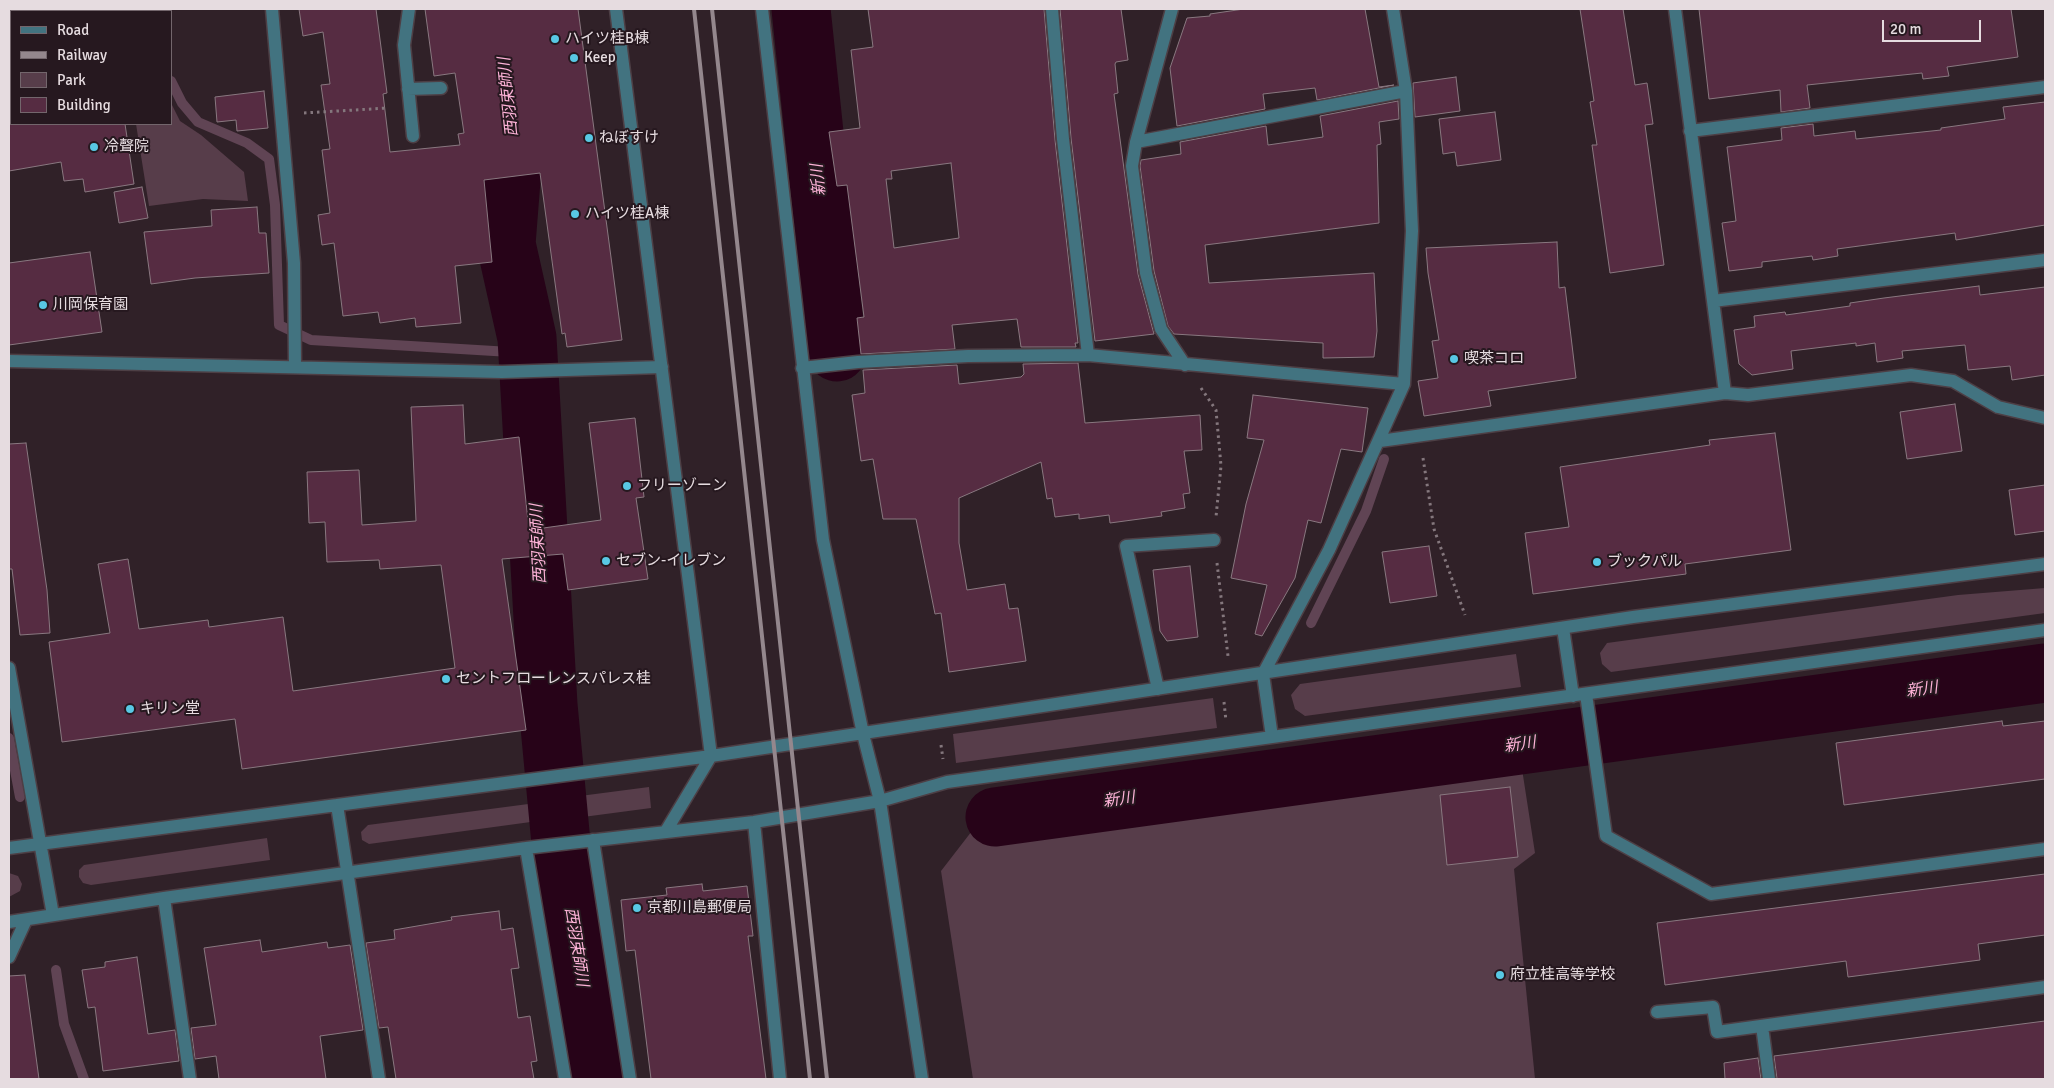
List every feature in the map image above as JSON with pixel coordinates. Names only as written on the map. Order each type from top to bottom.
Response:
[{"type":"street","points":[[272,9],[294,263],[295,367]]},
{"type":"street","points":[[409,9],[404,45],[412,136]]},
{"type":"street","points":[[616,9],[711,756],[666,831]]},
{"type":"street","points":[[762,9],[823,540],[863,734],[880,801],[922,1079]]},
{"type":"street","points":[[1052,9],[1063,139],[1088,355]]},
{"type":"street","points":[[1172,9],[1136,142],[1132,166],[1146,273],[1161,329],[1185,365]]},
{"type":"street","points":[[1272,737],[1263,674],[1329,550],[1380,441],[1404,384],[1412,231],[1406,92],[1393,9]]},
{"type":"street","points":[[1675,9],[1725,393]]},
{"type":"street","points":[[1690,131],[2045,87]]},
{"type":"street","points":[[408,89],[441,88]]},
{"type":"street","points":[[1136,142],[1406,92]]},
{"type":"street","points":[[1713,300],[2045,260]]},
{"type":"street","points":[[802,368],[858,362],[968,356],[1088,355],[1404,384]]},
{"type":"street","points":[[9,361],[502,372],[662,367]]},
{"type":"street","points":[[1380,441],[1725,393],[1748,395],[1911,375],[1953,380],[1998,407],[2045,418]]},
{"type":"street","points":[[1158,689],[1126,546],[1214,540]]},
{"type":"street","points":[[9,848],[711,756],[1563,628],[2045,564]]},
{"type":"street","points":[[1563,628],[1580,695],[1606,836],[1711,894],[2045,849]]},
{"type":"street","points":[[9,922],[164,898],[526,848],[754,822],[880,801],[947,782],[1229,741],[1272,737],[2045,630]]},
{"type":"street","points":[[9,668],[53,915]]},
{"type":"street","points":[[337,805],[346,874],[379,1079]]},
{"type":"street","points":[[754,822],[780,1079]]},
{"type":"street","points":[[593,840],[630,1079]]},
{"type":"street","points":[[526,848],[566,1079]]},
{"type":"street","points":[[164,898],[190,1079]]},
{"type":"street","points":[[9,957],[26,920]]},
{"type":"street","points":[[1657,1012],[1713,1007],[1717,1032],[2045,987]]},
{"type":"street","points":[[1762,1026],[1770,1079]]},
{"type":"path","points":[[281,114],[409,107]]},
{"type":"path","points":[[1420,435],[1434,529],[1465,615]]},
{"type":"path","points":[[1224,701],[1226,721]]},
{"type":"green space","points":[[172,105],[180,121],[201,135],[244,172],[248,201],[203,199],[149,206],[136,125],[172,125]]},
{"type":"green space","points":[[2045,588],[2045,613],[1611,672],[1602,664],[1600,653],[1607,643],[1958,595]]},
{"type":"green space","points":[[1516,654],[1521,687],[1305,716],[1295,709],[1291,695],[1300,684]]},
{"type":"green space","points":[[1213,698],[1217,728],[956,763],[953,734]]},
{"type":"green space","points":[[1520,756],[1535,853],[1514,869],[1535,1079],[973,1079],[941,871],[975,827]]},
{"type":"green space","points":[[649,787],[651,808],[583,817],[580,796]]},
{"type":"green space","points":[[536,803],[538,821],[369,844],[362,840],[361,832],[368,825]]},
{"type":"green space","points":[[267,838],[270,860],[91,885],[83,883],[79,877],[79,870],[84,865]]},
{"type":"green space","points":[[9,873],[18,876],[22,884],[20,891],[9,897]]},
{"type":"building","points":[[299,9],[376,9],[387,93],[383,94],[390,152],[460,145],[458,134],[464,133],[455,73],[434,76],[425,9],[578,9],[622,340],[567,347],[565,333],[562,334],[540,173],[484,180],[492,262],[455,266],[461,323],[416,327],[415,318],[380,323],[378,312],[343,316],[334,243],[322,245],[318,215],[330,213],[322,150],[330,149],[321,85],[330,84],[323,32],[303,36]]},
{"type":"building","points":[[868,9],[1044,9],[1055,140],[1078,343],[1075,343],[1076,347],[1021,347],[1017,319],[952,325],[955,349],[861,354],[857,318],[864,317],[847,185],[837,186],[829,132],[860,128],[851,50],[873,47]],"holes":[[[951,163],[959,238],[894,248],[886,179],[892,179],[891,171]]]},
{"type":"building","points":[[1060,9],[1121,9],[1128,60],[1116,62],[1115,64],[1118,93],[1114,94],[1138,274],[1154,334],[1095,341],[1071,138]]},
{"type":"building","points":[[1244,9],[1365,9],[1379,87],[1394,85],[1317,100],[1315,88],[1263,94],[1265,109],[1177,126],[1170,68],[1187,18],[1210,16],[1210,14]]},
{"type":"building","points":[[1580,9],[1623,9],[1635,85],[1647,83],[1653,124],[1645,125],[1664,265],[1610,273],[1592,145],[1597,145],[1590,102],[1594,101]]},
{"type":"building","points":[[1699,9],[2011,9],[2018,57],[1947,67],[1949,76],[1923,79],[1922,73],[1807,85],[1810,108],[1781,112],[1780,90],[1709,99]]},
{"type":"building","points":[[1456,77],[1460,111],[1415,117],[1413,83]]},
{"type":"building","points":[[264,91],[268,128],[237,131],[236,120],[217,122],[215,97]]},
{"type":"building","points":[[1398,101],[1399,119],[1379,122],[1381,144],[1377,145],[1379,223],[1205,245],[1209,283],[1374,273],[1377,331],[1374,357],[1323,358],[1323,343],[1174,334],[1168,326],[1154,271],[1140,166],[1141,160],[1181,154],[1180,142],[1266,126],[1268,145],[1323,137],[1320,116]]},
{"type":"building","points":[[2045,102],[2045,225],[1956,240],[1955,233],[1837,249],[1838,256],[1813,260],[1812,256],[1762,262],[1762,267],[1729,271],[1722,223],[1736,221],[1727,147],[1782,140],[1781,128],[1813,124],[1814,136],[1855,131],[1856,139],[1941,130],[1941,128],[2005,119],[2003,107]]},
{"type":"building","points":[[1495,112],[1501,160],[1457,166],[1455,152],[1443,154],[1439,119]]},
{"type":"building","points":[[9,124],[125,125],[134,184],[85,192],[83,179],[64,181],[61,162],[9,171]]},
{"type":"building","points":[[142,187],[148,218],[119,223],[114,192]]},
{"type":"building","points":[[257,207],[259,233],[266,233],[269,273],[195,278],[151,284],[144,232],[212,226],[211,210]]},
{"type":"building","points":[[1557,242],[1559,288],[1565,287],[1576,378],[1488,391],[1491,406],[1424,416],[1418,381],[1438,378],[1432,341],[1439,340],[1428,273],[1426,248]]},
{"type":"building","points":[[90,252],[102,332],[9,345],[9,263]]},
{"type":"building","points":[[1979,286],[1980,295],[2045,287],[2045,375],[2012,380],[2010,366],[1968,370],[1965,345],[1902,351],[1903,358],[1877,362],[1875,343],[1856,346],[1856,343],[1791,351],[1793,369],[1752,375],[1739,364],[1734,330],[1755,327],[1754,316],[1785,312],[1786,315],[1850,306],[1850,303]]},
{"type":"building","points":[[1078,363],[1085,423],[1200,415],[1202,450],[1184,451],[1190,493],[1183,494],[1185,508],[1161,512],[1162,516],[1110,523],[1109,515],[1079,519],[1079,514],[1055,517],[1052,498],[1047,499],[1041,462],[959,498],[959,543],[967,590],[1005,584],[1009,609],[1018,608],[1026,661],[949,672],[941,613],[935,614],[916,519],[883,519],[873,459],[861,461],[852,395],[865,393],[863,370],[957,365],[959,384],[1021,377],[1024,374],[1023,364]]},
{"type":"building","points":[[1253,395],[1368,408],[1362,452],[1341,449],[1321,523],[1308,520],[1295,578],[1262,636],[1255,634],[1267,585],[1231,578],[1246,504],[1264,440],[1247,438]]},
{"type":"building","points":[[1955,404],[1962,451],[1907,459],[1900,412]]},
{"type":"building","points":[[463,405],[465,444],[519,437],[529,530],[601,520],[589,423],[635,418],[644,497],[636,498],[648,579],[568,590],[563,554],[502,559],[526,730],[242,769],[235,719],[62,742],[49,642],[110,633],[98,564],[128,559],[139,629],[208,620],[209,627],[283,617],[293,691],[455,668],[441,565],[380,569],[379,560],[327,562],[325,522],[309,523],[307,472],[359,470],[362,525],[416,521],[411,407]]},
{"type":"building","points":[[1775,433],[1791,550],[1685,564],[1686,574],[1533,594],[1525,533],[1569,527],[1560,467],[1710,445],[1709,440]]},
{"type":"building","points":[[26,443],[47,590],[50,633],[20,635],[12,569],[9,569],[9,444]]},
{"type":"building","points":[[2045,485],[2045,531],[2015,535],[2009,490]]},
{"type":"building","points":[[1429,546],[1437,596],[1390,603],[1382,552]]},
{"type":"building","points":[[1190,566],[1198,637],[1167,641],[1160,631],[1153,570]]},
{"type":"building","points":[[2002,721],[2003,726],[2045,721],[2045,779],[1844,805],[1836,743]]},
{"type":"building","points":[[1510,787],[1518,857],[1447,865],[1440,795]]},
{"type":"building","points":[[2045,874],[2045,935],[1978,944],[1980,960],[1848,977],[1846,961],[1665,985],[1657,923]]},
{"type":"building","points":[[702,884],[703,891],[747,886],[753,936],[748,936],[766,1079],[651,1079],[635,950],[626,951],[621,900],[667,895],[666,888]]},
{"type":"building","points":[[499,911],[501,930],[513,928],[519,968],[511,969],[518,1018],[530,1016],[537,1061],[531,1062],[534,1079],[396,1079],[388,1027],[379,1028],[366,943],[395,939],[394,930],[452,920],[451,917]]},
{"type":"building","points":[[260,940],[262,952],[327,942],[328,948],[350,945],[363,1030],[320,1036],[326,1079],[219,1079],[216,1056],[195,1059],[191,1028],[216,1025],[204,948]]},
{"type":"building","points":[[137,957],[148,1034],[175,1030],[179,1061],[103,1071],[95,1007],[88,1008],[82,970],[105,967],[105,962]]},
{"type":"building","points":[[25,975],[39,1079],[9,1079],[9,976]]},
{"type":"building","points":[[2045,1021],[2045,1079],[1777,1079],[1774,1056]]},
{"type":"building","points":[[1758,1058],[1761,1079],[1725,1079],[1724,1063]]},
{"type":"waterway","name":"西羽束師川","points":[[497,9],[506,82],[515,129],[506,244],[527,338],[548,705],[564,875],[597,1079]]},
{"type":"waterway","name":"新川","points":[[801,9],[837,352]]},
{"type":"waterway","points":[[172,83],[182,103],[198,122],[247,143],[269,159],[275,205],[279,325],[311,340],[527,353]]},
{"type":"waterway","points":[[1311,623],[1366,511],[1384,459]]},
{"type":"waterway","name":"新川","points":[[995,817],[2045,673]]},
{"type":"waterway","points":[[9,738],[20,797]]},
{"type":"waterway","points":[[56,970],[64,1024],[84,1079]]},
{"type":"railway","points":[[694,9],[810,1079]]},
{"type":"railway","points":[[712,9],[827,1079]]},
{"type":"place","name":"ハイツ桂B棟","points":[[555,39]]},
{"type":"place","name":"Keep","points":[[574,58]]},
{"type":"place","name":"ねぼすけ","points":[[589,138]]},
{"type":"place","name":"冷聲院","points":[[94,147]]},
{"type":"place","name":"ハイツ桂A棟","points":[[575,214]]},
{"type":"place","name":"川岡保育園","points":[[43,305]]},
{"type":"place","name":"喫茶コロ","points":[[1454,359]]},
{"type":"place","name":"フリーゾーン","points":[[627,486]]},
{"type":"place","name":"セブン-イレブン","points":[[606,561]]},
{"type":"place","name":"ブックパル","points":[[1597,562]]},
{"type":"place","name":"セントフローレンスパレス桂","points":[[446,679]]},
{"type":"place","name":"キリン堂","points":[[130,709]]},
{"type":"place","name":"京都川島郵便局","points":[[637,908]]},
{"type":"place","name":"府立桂高等学校","points":[[1500,975]]}]
